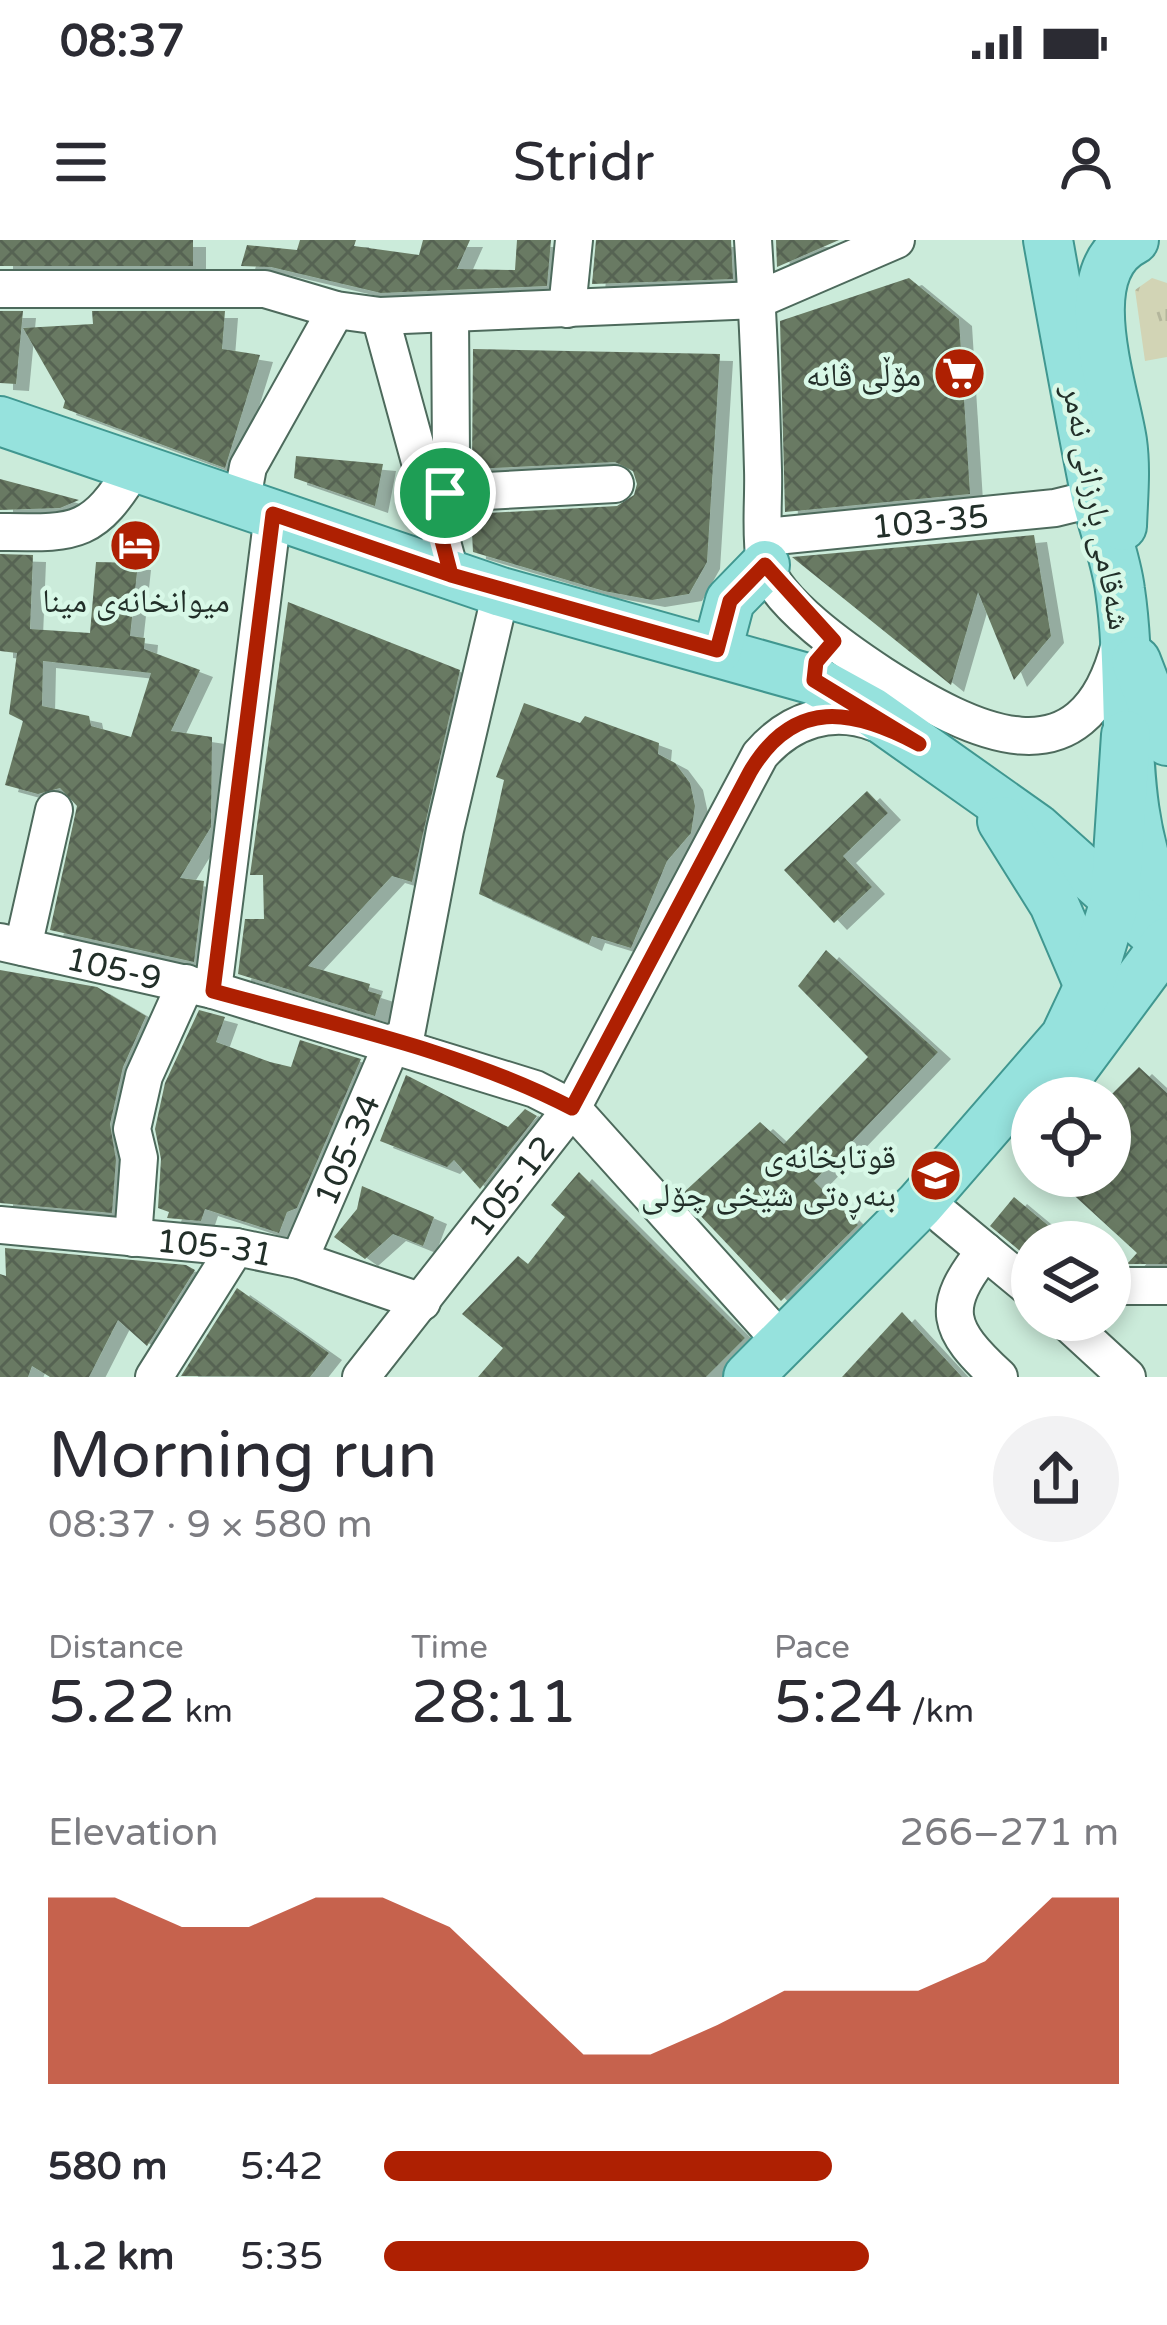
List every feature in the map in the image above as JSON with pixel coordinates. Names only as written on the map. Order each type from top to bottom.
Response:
[{"type":"main road","name":"شەقامی بارزانی نەمر","points":[[1048,240],[1147,738],[1136,866],[1167,914]]},
{"type":"main road","points":[[1122,608],[1124,461],[1099,304],[1107,267],[1120,247],[1134,240]]},
{"type":"main road","points":[[1156,240],[1167,244]]},
{"type":"main road","points":[[0,421],[257,509],[445,554],[501,592],[717,650],[824,661],[919,744],[1036,828],[1136,866],[1167,944],[1067,1077]]},
{"type":"main road","points":[[717,650],[730,601],[765,551]]},
{"type":"main road","points":[[980,788],[1054,904],[1089,986]]},
{"type":"main road","points":[[783,1359],[1049,1059],[1089,986],[1136,866]]},
{"type":"main road","points":[[748,1377],[783,1359],[944,1217],[1011,1141]]},
{"type":"street","points":[[567,309],[574,240]]},
{"type":"street","points":[[753,240],[765,551],[824,661],[988,732],[1025,738],[1062,730],[1093,704],[1106,686],[1122,608]]},
{"type":"street","points":[[0,289],[265,289],[336,310],[380,316],[757,301],[896,240]]},
{"type":"street","points":[[133,1238],[139,1158],[132,1129],[144,1076],[200,987],[257,509],[248,467],[336,310]]},
{"type":"street","points":[[437,493],[451,457],[450,315]]},
{"type":"street","points":[[380,316],[437,493],[445,554]]},
{"type":"street","points":[[0,532],[80,530],[114,502],[134,467]]},
{"type":"street","points":[[437,493],[615,484]]},
{"type":"street","name":"103-35","points":[[765,551],[1096,498]]},
{"type":"street","name":"105-34","points":[[299,1260],[399,1044],[501,592]]},
{"type":"street","name":"105-12","points":[[361,1377],[572,1108],[750,772],[773,740],[807,720],[846,715],[884,725],[919,744]]},
{"type":"street","points":[[12,945],[54,810]]},
{"type":"street","name":"105-9","points":[[12,945],[200,987],[399,1044],[535,1089],[572,1108]]},
{"type":"street","points":[[572,1108],[783,1359]]},
{"type":"street","points":[[944,1217],[1011,1271]]},
{"type":"street","name":"105-31","points":[[0,1225],[236,1247],[299,1260],[422,1303]]},
{"type":"street","points":[[154,1377],[236,1247]]},
{"type":"street","points":[[985,1251],[958,1285],[952,1314],[965,1346],[999,1377]]},
{"type":"street","points":[[1131,1286],[1167,1286]]},
{"type":"street","points":[[1088,1341],[1127,1377]]},
{"type":"green space","points":[[1152,278],[1167,283],[1167,357],[1145,361],[1135,290]]},
{"type":"building","points":[[0,240],[193,240],[193,266],[0,266]]},
{"type":"building","points":[[300,240],[356,240],[354,246],[419,255],[423,240],[470,240],[457,269],[515,270],[517,240],[551,240],[547,286],[381,293],[271,267],[241,266],[247,245],[297,250]]},
{"type":"building","points":[[596,240],[731,240],[733,279],[592,284]]},
{"type":"building","points":[[776,240],[839,240],[777,267]]},
{"type":"building","points":[[909,278],[959,319],[970,494],[785,512],[780,321]]},
{"type":"building","points":[[0,311],[23,311],[16,384],[0,383]]},
{"type":"building","points":[[92,311],[225,311],[222,349],[260,355],[225,468],[63,408],[65,401],[23,328],[93,324]]},
{"type":"building","points":[[473,349],[720,354],[707,562],[689,594],[652,600],[604,591],[473,552],[471,514],[617,506],[634,495],[637,484],[633,471],[615,462],[472,469]]},
{"type":"building","points":[[296,456],[383,464],[375,506],[294,478]]},
{"type":"building","points":[[0,479],[79,500],[60,508],[0,510]]},
{"type":"building","points":[[1034,535],[1051,636],[1014,680],[978,592],[951,685],[792,557]]},
{"type":"building","points":[[0,554],[33,555],[30,629],[90,633],[96,562],[138,563],[130,636],[145,638],[144,649],[200,670],[171,731],[212,737],[211,827],[180,878],[204,881],[194,962],[50,930],[77,806],[60,788],[38,794],[5,785],[23,721],[9,714],[17,653],[0,651]],"holes":[[[43,661],[151,673],[131,737],[91,726],[89,716],[42,706]]]},
{"type":"building","points":[[288,602],[460,670],[412,882],[392,876],[308,966],[370,984],[368,991],[381,995],[375,1016],[238,974],[245,919],[264,919],[263,875],[250,875]]},
{"type":"building","points":[[524,703],[580,723],[585,716],[659,743],[658,754],[675,763],[690,783],[695,806],[691,833],[667,861],[631,948],[592,936],[589,944],[479,894],[504,780],[496,777]]},
{"type":"building","points":[[867,791],[888,813],[843,856],[872,887],[834,923],[784,870]]},
{"type":"building","points":[[826,950],[938,1052],[814,1181],[858,1225],[781,1301],[681,1195],[760,1122],[784,1144],[868,1057],[798,986]]},
{"type":"building","points":[[0,970],[97,987],[146,1016],[123,1067],[110,1124],[116,1160],[112,1213],[0,1203]]},
{"type":"building","points":[[199,1010],[225,1017],[216,1042],[270,1062],[291,1067],[300,1040],[361,1059],[297,1208],[287,1212],[279,1233],[205,1209],[201,1221],[167,1218],[169,1212],[158,1208],[161,1159],[155,1129],[165,1083]]},
{"type":"building","points":[[1139,1067],[1167,1093],[1167,1264],[1131,1264],[1137,1253],[1131,1248],[1131,1221],[1102,1221],[1076,1197],[1131,1197],[1129,1077]]},
{"type":"building","points":[[406,1075],[508,1127],[525,1109],[537,1116],[480,1189],[454,1160],[447,1167],[380,1141]]},
{"type":"building","points":[[579,1172],[745,1338],[706,1377],[478,1377],[503,1348],[462,1314],[518,1256],[528,1264],[565,1217],[551,1205]]},
{"type":"building","points":[[362,1186],[434,1217],[423,1246],[393,1234],[365,1259],[334,1237],[357,1209]]},
{"type":"building","points":[[1014,1197],[1043,1221],[1011,1221],[1011,1244],[990,1226]]},
{"type":"building","points":[[5,1248],[186,1265],[195,1270],[147,1346],[118,1320],[89,1377],[50,1377],[32,1366],[28,1377],[0,1377],[0,1274],[6,1276]]},
{"type":"building","points":[[237,1288],[329,1353],[310,1377],[181,1376]]},
{"type":"building","points":[[902,1312],[962,1377],[842,1377]]},
{"type":"place","name":"مۆڵی ڤانە","points":[[960,374]]},
{"type":"place","name":"میوانخانەی مینا","points":[[136,546]]},
{"type":"place","name":"قوتابخانەی بنەڕەتی شێخی چۆلی","points":[[935,1175]]},
{"type":"route","points":[[445,493],[430,494],[440,533],[451,575],[717,650],[730,601],[765,565],[785,593],[834,641],[816,662],[814,680],[919,744],[884,725],[846,715],[807,720],[773,740],[750,772],[601,1061],[572,1108],[535,1089],[404,1045],[213,991],[273,514],[451,575],[440,533],[445,493]]}]
